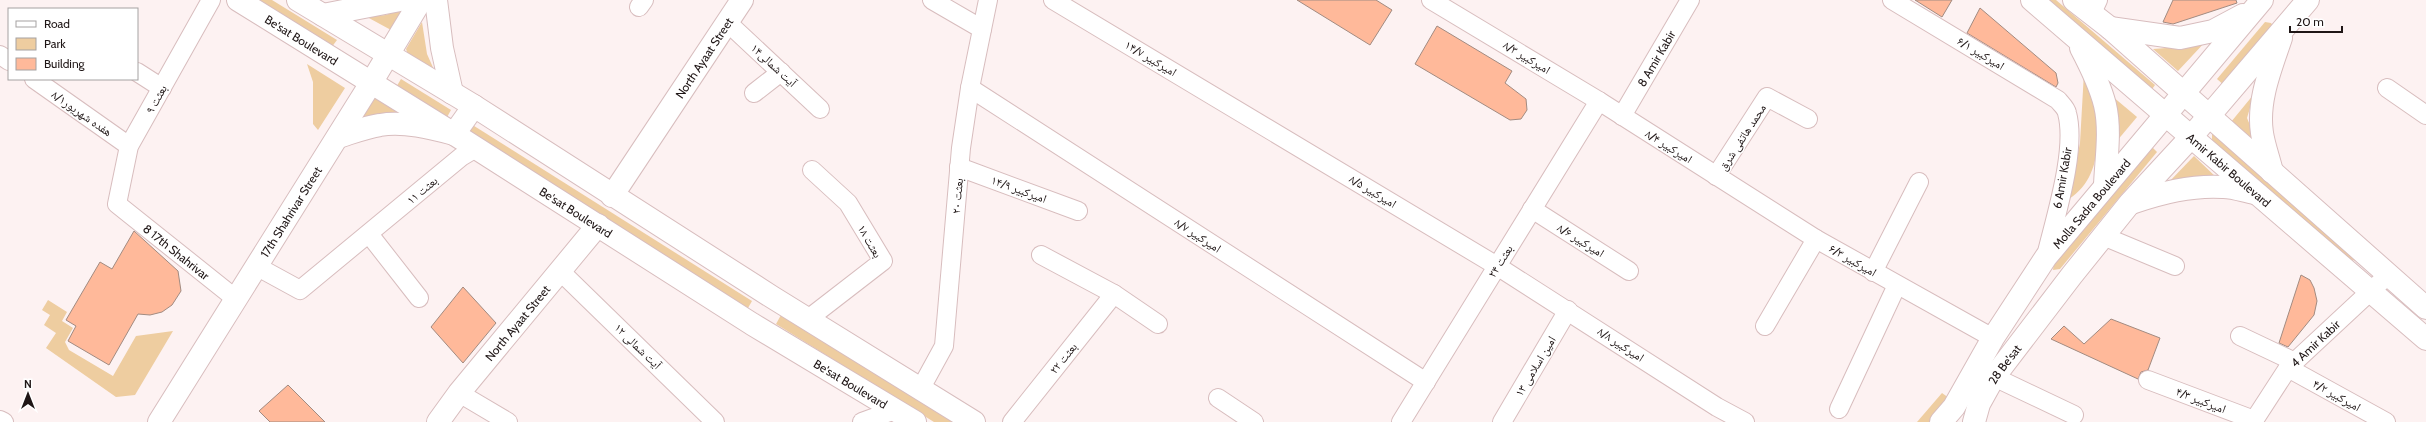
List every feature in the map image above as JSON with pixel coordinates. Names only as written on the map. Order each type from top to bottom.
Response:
[{"type":"main road","name":"Be'sat Boulevard","points":[[238,0],[454,134],[752,324],[915,422]]},
{"type":"main road","points":[[298,0],[474,106],[612,196],[772,297],[922,388],[974,422]]},
{"type":"main road","points":[[323,15],[400,0]]},
{"type":"main road","points":[[298,200],[300,177],[365,80],[382,50],[421,0]]},
{"type":"main road","points":[[436,0],[442,48],[452,93]]},
{"type":"main road","name":"North Ayaat Street","points":[[612,196],[742,0]]},
{"type":"main road","name":"Amir Kabir Boulevard","points":[[2032,0],[2426,339]]},
{"type":"main road","points":[[2074,0],[2094,8],[2110,28],[2426,308]]},
{"type":"main road","points":[[2104,236],[2130,203],[2191,137],[2308,0]]},
{"type":"main road","points":[[2110,28],[2180,38],[2213,31],[2259,4],[2286,25]]},
{"type":"main road","name":"Molla Sadra Boulevard","points":[[1941,422],[1954,407],[1993,338],[2046,257],[2105,185],[2259,4]]},
{"type":"main road","points":[[2272,172],[2262,133],[2261,105],[2267,78],[2286,25]]},
{"type":"main road","points":[[2076,38],[2097,80],[2105,107],[2107,141],[2105,185]]},
{"type":"main road","name":"17th Shahrivar Street","points":[[159,422],[338,137],[365,80]]},
{"type":"main road","points":[[338,137],[380,125],[394,124],[422,126],[454,134],[474,106]]},
{"type":"main road","points":[[2130,203],[2165,192],[2197,187],[2224,187],[2257,194]]},
{"type":"main road","name":"North Ayaat Street","points":[[438,422],[459,393],[598,225]]},
{"type":"main road","name":"28 Be'sat","points":[[1974,422],[1979,404],[1994,377],[2104,236]]},
{"type":"main road","points":[[752,324],[772,297]]},
{"type":"street","name":"۹ بعثت","points":[[117,204],[129,146],[211,0]]},
{"type":"street","points":[[932,0],[982,28]]},
{"type":"street","name":"بعثت ۲۰","points":[[922,388],[944,346],[959,167],[970,88],[988,0]]},
{"type":"street","name":"امیرکبیر ۱۴/۷","points":[[1053,0],[1248,116]]},
{"type":"street","name":"امیرکبیر ۸/۳","points":[[1431,0],[1622,116]]},
{"type":"street","name":"8 Amir Kabir","points":[[1622,116],[1690,0]]},
{"type":"street","name":"امیرکبیر ۶/۱","points":[[1898,3],[2058,100]]},
{"type":"street","name":"آیت شمالی۱۴","points":[[727,22],[820,109]]},
{"type":"street","points":[[754,93],[781,72]]},
{"type":"street","points":[[138,73],[162,88]]},
{"type":"street","name":"هفده شهریور۸/۱","points":[[35,80],[129,146]]},
{"type":"street","name":"امیرکبیر ۸/۷","points":[[970,88],[1426,382]]},
{"type":"street","points":[[2387,88],[2426,114]]},
{"type":"street","name":"محمد هاتفی شرق","points":[[1716,176],[1767,97],[1808,118]]},
{"type":"street","name":"6 Amir Kabir","points":[[2046,257],[2061,194],[2069,144],[2067,112],[2058,100]]},
{"type":"street","name":"بعثت ۲۴","points":[[1401,422],[1599,101]]},
{"type":"street","name":"امیرکبیر ۸/۵","points":[[1248,116],[1497,266]]},
{"type":"street","name":"امیرکبیر ۸/۴","points":[[1622,116],[1716,176]]},
{"type":"street","name":"بعثت ۱۱","points":[[256,266],[300,290],[461,157],[476,148]]},
{"type":"street","name":"امیرکبیر ۱۴/۹","points":[[959,167],[1078,211]]},
{"type":"street","name":"بعثت ۱۸","points":[[808,319],[883,261],[848,203],[812,170]]},
{"type":"street","name":"امیرکبیر ۶/۳","points":[[1716,176],[1816,239],[1993,338]]},
{"type":"street","points":[[1873,272],[1919,182]]},
{"type":"street","name":"8 17th Shahrivar","points":[[117,204],[236,299]]},
{"type":"street","name":"امیرکبیر ۸/۶","points":[[1532,209],[1629,271]]},
{"type":"street","points":[[369,234],[418,298]]},
{"type":"street","points":[[2104,236],[2175,266]]},
{"type":"street","points":[[1765,326],[1816,239]]},
{"type":"street","points":[[1041,255],[1114,294],[1158,324]]},
{"type":"street","name":"امیرکبیر ۸/۸","points":[[1497,266],[1568,310],[1717,407],[1745,422]]},
{"type":"street","name":"آیت شمالی ۱۲","points":[[560,271],[715,422]]},
{"type":"street","name":"4 Amir Kabir","points":[[2254,421],[2292,365],[2388,275]]},
{"type":"street","points":[[1839,409],[1897,285]]},
{"type":"street","name":"بعثت ۲۲","points":[[1012,422],[1114,294]]},
{"type":"street","name":"امین اسلامی ۱۳","points":[[1502,422],[1568,310]]},
{"type":"street","name":"امیرکبیر ۴/۲","points":[[2240,336],[2292,365],[2386,422]]},
{"type":"street","points":[[1994,377],[2074,415]]},
{"type":"street","name":"امیرکبیر ۴/۳","points":[[2148,380],[2254,421]]},
{"type":"street","points":[[459,393],[508,422]]},
{"type":"street","points":[[1218,398],[1254,422]]},
{"type":"street","points":[[862,422],[895,410]]},
{"type":"street","points":[[0,420],[4,422]]},
{"type":"green space","points":[[253,0],[272,0],[337,40],[331,48]]},
{"type":"green space","points":[[2047,0],[2056,0],[2155,85],[2150,92]]},
{"type":"green space","points":[[407,7],[391,30],[367,17],[386,15]]},
{"type":"green space","points":[[422,22],[427,54],[435,72],[408,55],[406,49]]},
{"type":"green space","points":[[2265,22],[2271,23],[2274,27],[2225,86],[2217,79]]},
{"type":"green space","points":[[2206,41],[2178,71],[2153,49],[2180,47]]},
{"type":"green space","points":[[307,64],[345,88],[318,130],[313,124],[313,82]]},
{"type":"green space","points":[[2084,72],[2094,105],[2097,122],[2098,140],[2096,158],[2091,174],[2082,188],[2069,199],[2080,143]]},
{"type":"green space","points":[[401,79],[451,110],[446,119],[395,89]]},
{"type":"green space","points":[[375,94],[405,112],[356,122]]},
{"type":"green space","points":[[2254,94],[2247,118],[2258,145],[2231,122]]},
{"type":"green space","points":[[2112,96],[2137,117],[2116,142]]},
{"type":"green space","points":[[471,124],[752,301],[748,308],[466,132]]},
{"type":"green space","points":[[2212,133],[2356,261],[2346,258],[2212,141]]},
{"type":"green space","points":[[2151,146],[2157,152],[2060,269],[2053,270],[2054,261]]},
{"type":"green space","points":[[2194,156],[2219,180],[2168,183]]},
{"type":"green space","points":[[48,300],[67,312],[62,321],[73,328],[65,342],[69,350],[113,376],[136,336],[173,331],[135,395],[116,397],[46,348],[56,333],[44,325],[50,315],[42,310]]},
{"type":"green space","points":[[781,315],[953,422],[934,422],[776,324]]},
{"type":"green space","points":[[1942,393],[1949,398],[1929,422],[1917,422]]},
{"type":"building","points":[[1297,0],[1376,0],[1392,10],[1370,45]]},
{"type":"building","points":[[1915,0],[1952,0],[1942,17]]},
{"type":"building","points":[[2173,0],[2236,0],[2237,3],[2173,24],[2163,22]]},
{"type":"building","points":[[1980,8],[2056,73],[2058,83],[2056,87],[1967,33]]},
{"type":"building","points":[[1437,26],[1512,71],[1505,83],[1526,99],[1527,110],[1521,119],[1510,120],[1415,64]]},
{"type":"building","points":[[134,231],[178,271],[181,291],[172,305],[162,312],[150,315],[138,314],[109,365],[68,341],[76,326],[66,320],[100,262],[112,269]]},
{"type":"building","points":[[2301,275],[2310,280],[2314,288],[2317,301],[2314,315],[2288,347],[2279,343]]},
{"type":"building","points":[[463,287],[496,323],[463,363],[431,327]]},
{"type":"building","points":[[2111,319],[2160,338],[2148,370],[2141,372],[2138,379],[2051,339],[2064,326],[2084,344]]},
{"type":"building","points":[[288,385],[325,422],[270,422],[259,411]]}]
